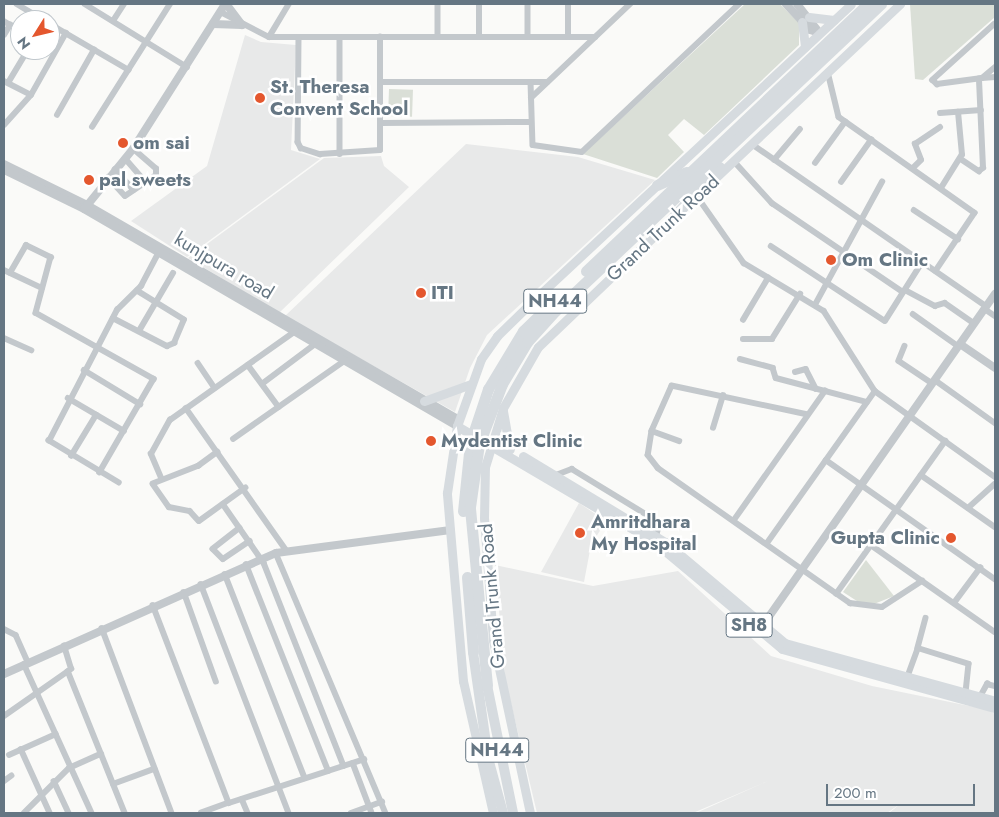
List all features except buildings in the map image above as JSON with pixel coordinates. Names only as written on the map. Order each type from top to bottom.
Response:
[{"type":"highway","name":"NH44","points":[[484,759],[473,652],[463,516],[463,474],[481,422],[488,389],[523,331],[868,4]]},
{"type":"highway","name":"NH44","points":[[481,422],[527,342],[730,146],[882,4]]},
{"type":"highway","points":[[670,221],[719,166],[730,146]]},
{"type":"highway","points":[[657,185],[698,165]]},
{"type":"highway","name":"NH44","points":[[474,444],[470,507],[487,685],[513,813]]},
{"type":"highway","name":"Grand Trunk Road","points":[[484,759],[503,813]]},
{"type":"main road","name":"Grand Trunk Road","points":[[493,813],[484,759],[463,681],[447,493],[458,423],[471,384],[497,336],[851,4]]},
{"type":"main road","name":"Grand Trunk Road","points":[[530,813],[493,640],[484,518],[486,466],[503,408],[523,369],[549,334],[900,4]]},
{"type":"main road","points":[[805,47],[806,19],[834,20]]},
{"type":"main road","points":[[423,403],[471,384]]},
{"type":"main road","points":[[503,408],[510,449]]},
{"type":"main road","name":"SH8","points":[[458,423],[655,539]]},
{"type":"main road","name":"SH8","points":[[492,442],[510,449],[556,476],[655,539],[760,630],[791,653],[904,680],[981,695],[995,701]]},
{"type":"main road","name":"SH8","points":[[904,680],[995,708]]},
{"type":"street","points":[[85,4],[187,67]]},
{"type":"street","points":[[113,21],[124,4]]},
{"type":"street","points":[[92,127],[170,4]]},
{"type":"street","points":[[86,207],[108,177],[133,149],[187,67],[225,4],[242,24]]},
{"type":"street","points":[[269,37],[289,4]]},
{"type":"street","points":[[438,4],[438,37]]},
{"type":"street","points":[[479,4],[479,37]]},
{"type":"street","points":[[528,4],[528,37]]},
{"type":"street","points":[[568,4],[568,37]]},
{"type":"street","points":[[530,98],[630,4]]},
{"type":"street","points":[[530,82],[531,141],[537,148],[582,152],[740,4]]},
{"type":"street","points":[[786,4],[806,19],[820,33]]},
{"type":"street","points":[[797,4],[806,19]]},
{"type":"street","points":[[221,12],[269,37],[595,37]]},
{"type":"street","points":[[4,21],[10,25],[4,35]]},
{"type":"street","points":[[213,24],[242,24]]},
{"type":"street","points":[[995,24],[933,80],[936,84],[995,77]]},
{"type":"street","points":[[60,30],[129,70]]},
{"type":"street","points":[[4,125],[31,94],[66,33]]},
{"type":"street","points":[[299,37],[298,142],[308,152],[340,154],[380,150],[380,37]]},
{"type":"street","points":[[340,37],[340,154]]},
{"type":"street","points":[[57,115],[94,50]]},
{"type":"street","points":[[21,60],[6,82],[31,94]]},
{"type":"street","points":[[980,78],[995,67]]},
{"type":"street","points":[[828,72],[835,113],[845,122],[975,213],[936,271]]},
{"type":"street","points":[[961,159],[979,171],[983,168],[980,78]]},
{"type":"street","points":[[380,82],[547,82]]},
{"type":"street","points":[[940,113],[981,110]]},
{"type":"street","points":[[941,188],[961,159],[958,112]]},
{"type":"street","points":[[381,123],[530,122]]},
{"type":"street","points":[[815,163],[845,122]]},
{"type":"street","points":[[913,168],[921,158],[915,144],[940,127]]},
{"type":"street","points":[[774,160],[800,129]]},
{"type":"street","points":[[841,182],[871,140]]},
{"type":"street","points":[[752,144],[923,261],[986,307],[995,316]]},
{"type":"street","points":[[108,177],[123,195],[134,190],[158,172],[133,149]]},
{"type":"street","points":[[125,158],[146,182]]},
{"type":"street","points":[[734,161],[772,202],[844,251],[904,291],[937,306],[945,303],[974,323]]},
{"type":"street","name":"kunjpura road","points":[[4,164],[86,207],[361,369],[458,423]]},
{"type":"street","name":"kunjpura road","points":[[4,170],[86,207]]},
{"type":"street","points":[[114,170],[134,190]]},
{"type":"street","points":[[816,303],[882,182]]},
{"type":"street","points":[[697,196],[734,251],[768,278],[816,303],[833,322],[874,391],[995,477]]},
{"type":"street","points":[[914,210],[958,239]]},
{"type":"street","points":[[42,288],[7,271],[28,245],[53,259],[34,310],[38,315],[98,346],[153,378],[100,472]]},
{"type":"street","points":[[771,246],[885,321],[923,261]]},
{"type":"street","points":[[119,483],[49,443],[68,398],[84,370],[114,318],[137,291],[160,250]]},
{"type":"street","points":[[139,332],[173,273]]},
{"type":"street","points":[[743,320],[768,278]]},
{"type":"street","points":[[114,318],[167,346],[178,336],[184,320],[137,291]]},
{"type":"street","points":[[743,339],[772,339],[800,294]]},
{"type":"street","points":[[760,630],[995,294]]},
{"type":"street","points":[[913,314],[995,368]]},
{"type":"street","points":[[161,478],[152,451],[166,425],[186,408],[296,331]]},
{"type":"street","name":"kunjpura road","points":[[296,331],[314,345],[343,362],[361,369]]},
{"type":"street","points":[[4,338],[31,350]]},
{"type":"street","points":[[262,384],[314,345]]},
{"type":"street","points":[[905,346],[900,361],[995,423]]},
{"type":"street","points":[[740,359],[774,368],[776,378],[867,402]]},
{"type":"street","points":[[233,439],[343,362]]},
{"type":"street","points":[[198,363],[215,388]]},
{"type":"street","points":[[248,364],[279,407]]},
{"type":"street","points":[[795,372],[806,369],[816,388]]},
{"type":"street","points":[[84,370],[140,404]]},
{"type":"street","points":[[808,415],[723,395],[672,386],[647,447],[652,462],[836,594],[867,608],[882,607],[922,581]]},
{"type":"street","points":[[734,520],[826,391]]},
{"type":"street","points":[[767,543],[874,391]]},
{"type":"street","points":[[713,428],[723,395]]},
{"type":"street","points":[[68,398],[124,431]]},
{"type":"street","points":[[186,408],[245,488],[287,551]]},
{"type":"street","points":[[72,456],[96,415]]},
{"type":"street","points":[[652,431],[679,440]]},
{"type":"street","points":[[836,594],[945,441]]},
{"type":"street","points":[[218,452],[199,466],[152,482],[169,507],[190,511],[198,520],[245,488]]},
{"type":"street","points":[[826,460],[995,579]]},
{"type":"street","points":[[556,476],[572,470],[654,519],[659,526],[655,539]]},
{"type":"street","points":[[921,475],[995,527]]},
{"type":"street","points":[[968,508],[995,484]]},
{"type":"street","points":[[223,504],[262,558],[344,766]]},
{"type":"street","points":[[240,528],[213,549],[224,559],[250,541]]},
{"type":"street","points":[[4,674],[153,605],[276,553],[450,530]]},
{"type":"street","points":[[871,545],[995,632]]},
{"type":"street","points":[[276,553],[386,813]]},
{"type":"street","points":[[246,565],[328,771]]},
{"type":"street","points":[[954,603],[980,568]]},
{"type":"street","points":[[225,574],[305,778]]},
{"type":"street","points":[[201,584],[289,813]]},
{"type":"street","points":[[184,592],[216,681]]},
{"type":"street","points":[[153,605],[229,803]]},
{"type":"street","points":[[904,680],[918,648],[926,618]]},
{"type":"street","points":[[102,628],[154,770],[172,813]]},
{"type":"street","points":[[4,629],[16,635],[38,692],[92,813]]},
{"type":"street","points":[[4,716],[72,667],[64,646]]},
{"type":"street","points":[[918,648],[969,664],[966,692]]},
{"type":"street","points":[[68,671],[125,813]]},
{"type":"street","points":[[981,695],[987,684],[995,686]]},
{"type":"street","points":[[8,754],[56,734]]},
{"type":"street","points":[[21,749],[50,813]]},
{"type":"street","points":[[24,813],[54,781],[71,767],[101,754]]},
{"type":"street","points":[[202,813],[278,786],[364,759]]},
{"type":"street","points":[[353,763],[372,813]]},
{"type":"street","points":[[113,784],[154,770]]},
{"type":"street","points":[[4,781],[10,776]]},
{"type":"street","points":[[54,781],[69,813]]},
{"type":"street","points":[[242,799],[248,813]]},
{"type":"street","points":[[350,813],[382,802]]},
{"type":"shaded area","points":[[745,4],[780,4],[799,23],[799,45],[704,135],[684,119],[668,135],[684,152],[657,178],[583,154]]},
{"type":"shaded area","points":[[910,4],[995,4],[995,17],[923,80],[915,79]]},
{"type":"shaded area","name":"St. Theresa Convent School","points":[[245,35],[261,42],[296,45],[291,150],[320,159],[187,257],[131,221],[207,166]]},
{"type":"shaded area","points":[[389,89],[413,90],[412,117],[388,116]]},
{"type":"shaded area","name":"ITI","points":[[466,144],[578,157],[655,180],[487,335],[470,368],[455,412],[285,316]]},
{"type":"shaded area","points":[[381,156],[384,166],[409,187],[279,313],[188,258],[324,158]]},
{"type":"shaded area","name":"Amritdhara My Hospital","points":[[579,503],[606,521],[591,545],[584,582],[541,572]]},
{"type":"shaded area","points":[[866,560],[894,596],[874,604],[860,603],[843,592]]},
{"type":"shaded area","points":[[495,565],[593,586],[678,571],[771,656],[872,686],[989,710],[995,714],[995,813],[889,813],[900,804],[887,813],[696,813],[768,781],[693,813],[537,813],[505,678]]},
{"type":"place","name":"St. Theresa Convent School","points":[[260,98]]},
{"type":"place","name":"om sai","points":[[123,143]]},
{"type":"place","name":"pal sweets","points":[[89,180]]},
{"type":"place","name":"Om Clinic","points":[[831,260]]},
{"type":"place","name":"ITI","points":[[421,293]]},
{"type":"place","name":"Mydentist Clinic","points":[[431,441]]},
{"type":"place","name":"Amritdhara My Hospital","points":[[580,533]]},
{"type":"place","name":"Gupta Clinic","points":[[951,538]]}]
